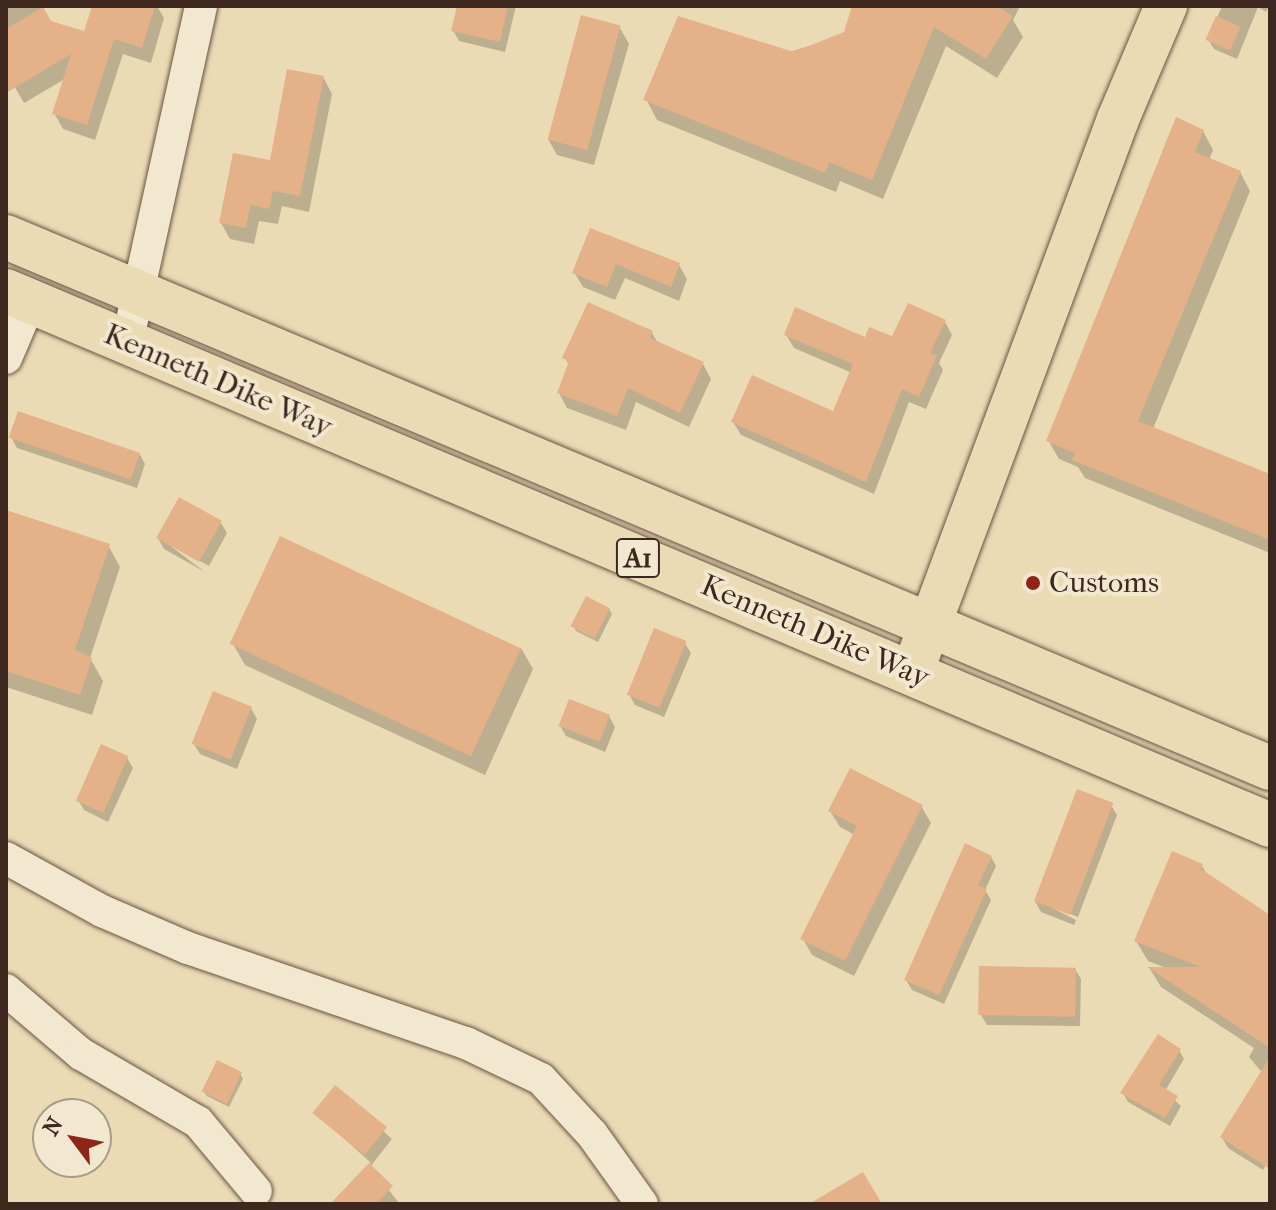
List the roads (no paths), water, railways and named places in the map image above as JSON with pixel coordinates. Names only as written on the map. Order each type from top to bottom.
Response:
[{"type":"highway","name":"Kenneth Dike Way","points":[[6,237],[1270,768]]},
{"type":"highway","name":"Kenneth Dike Way","points":[[18,296],[1270,825]]},
{"type":"highway","points":[[420,465],[440,419]]},
{"type":"highway","points":[[599,541],[620,495]]},
{"type":"main road","points":[[912,673],[1118,119],[1166,6]]},
{"type":"street","points":[[127,343],[141,296],[166,155],[201,6]]},
{"type":"street","points":[[6,358],[18,296]]},
{"type":"street","points":[[6,858],[102,911],[188,948],[466,1043],[541,1079],[592,1134],[642,1204]]},
{"type":"street","points":[[6,990],[81,1054],[198,1122],[256,1191]]},
{"type":"place","name":"Customs","points":[[1033,583]]}]
